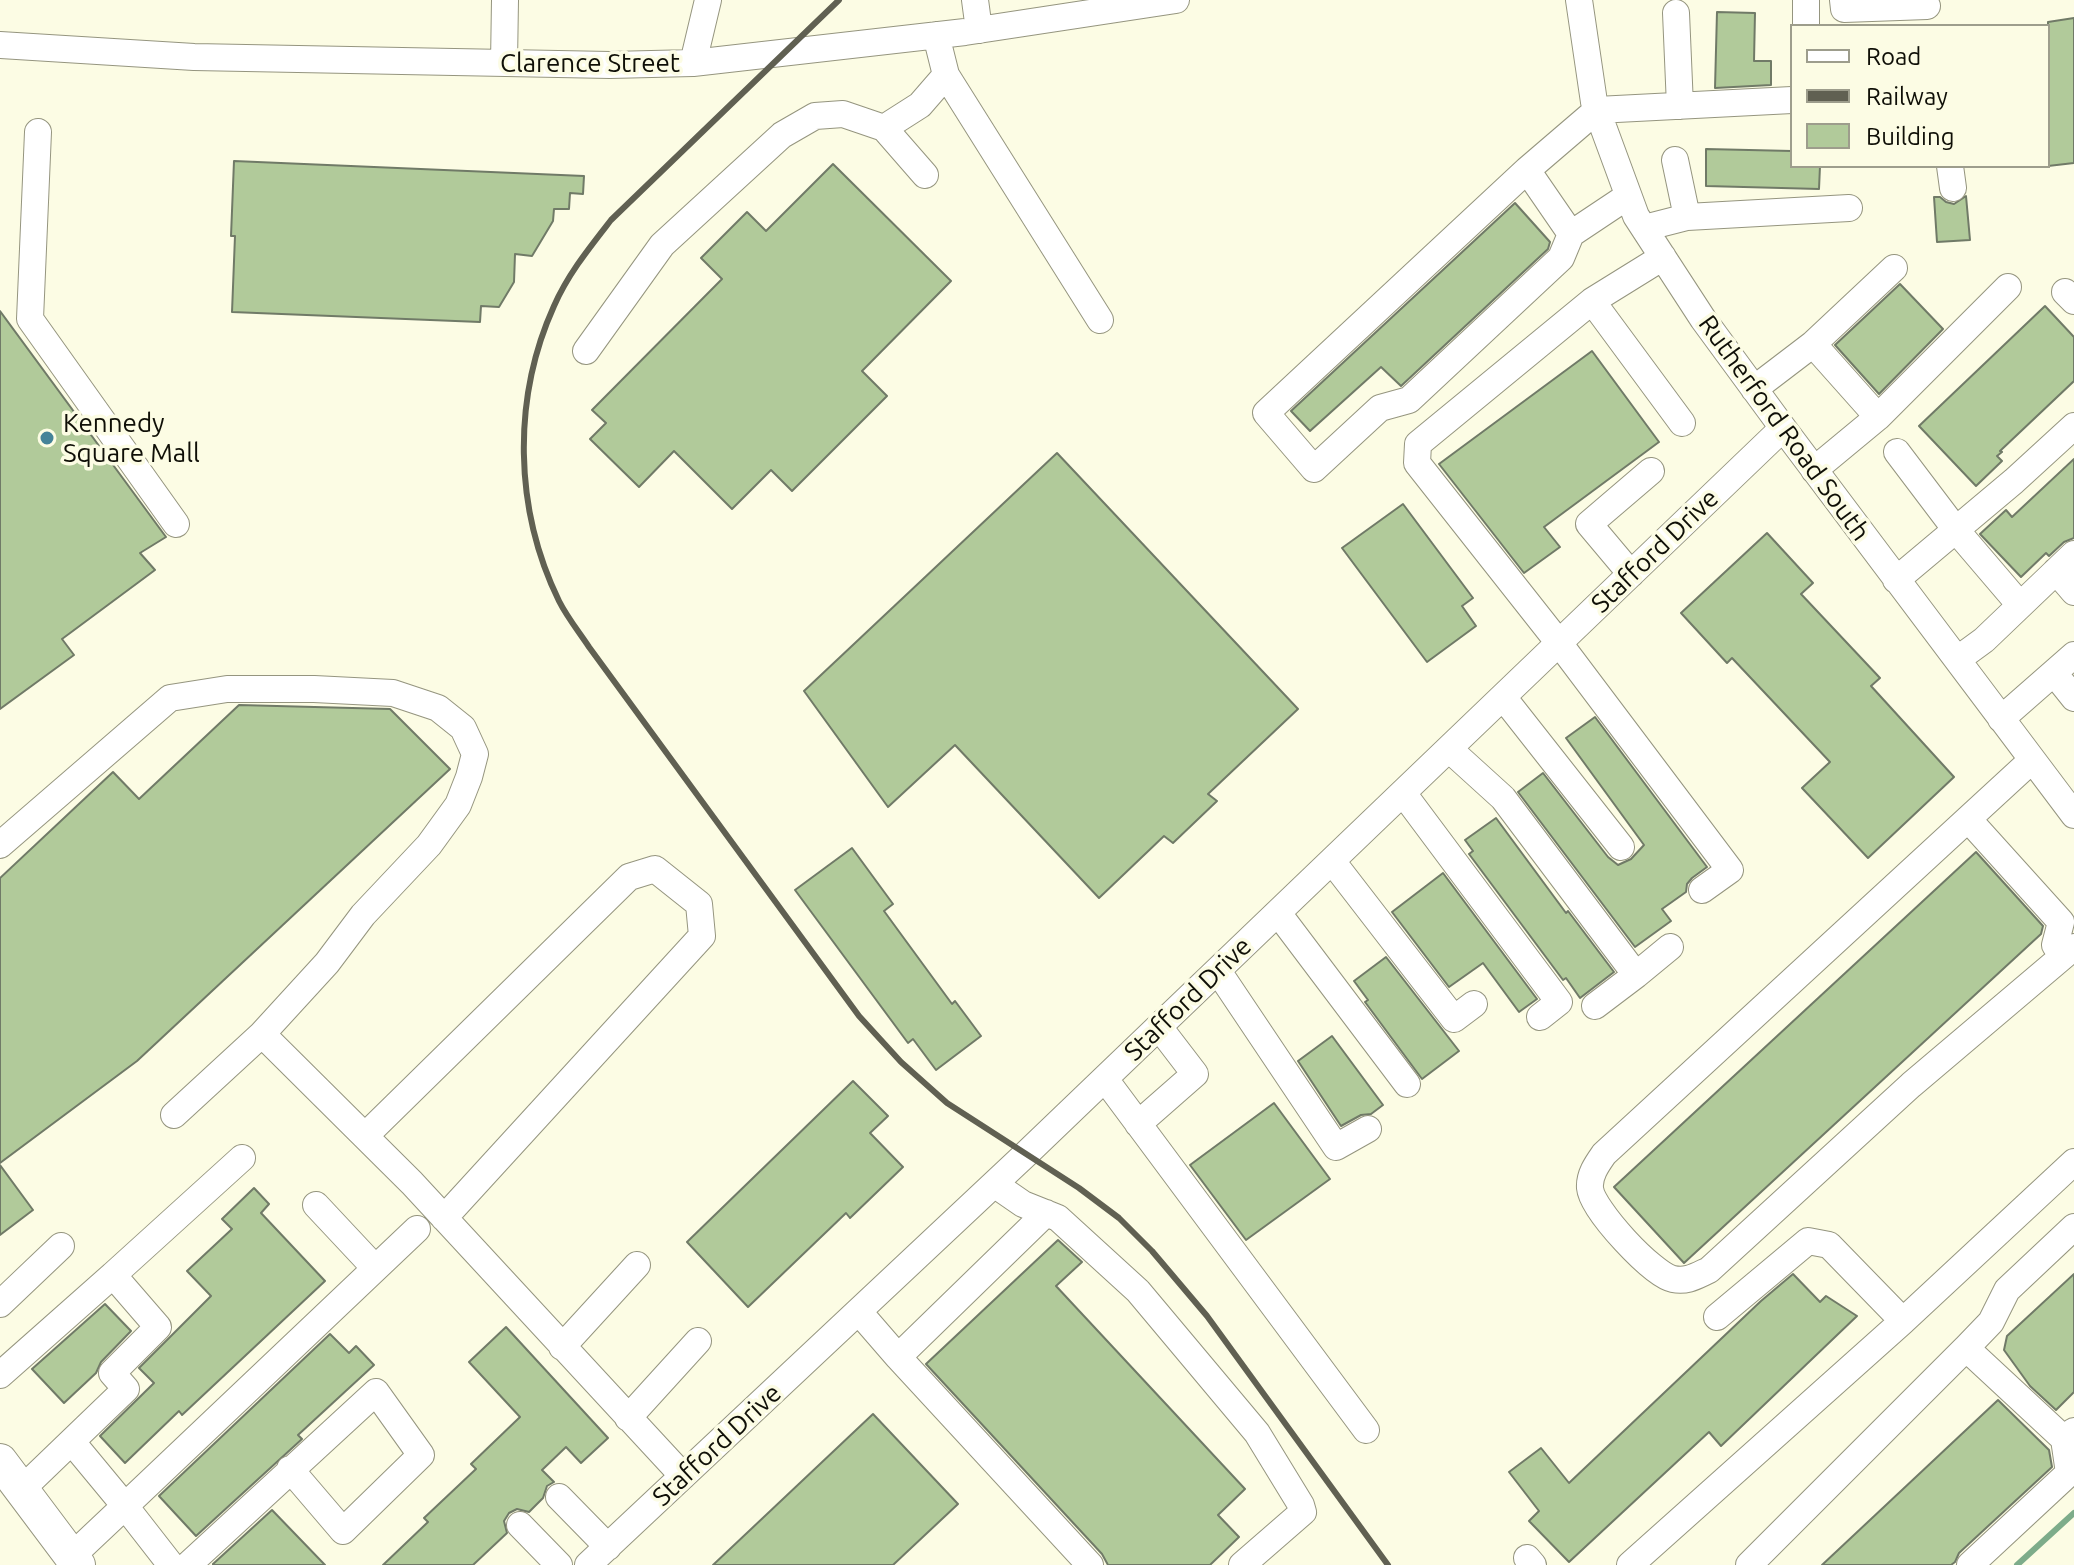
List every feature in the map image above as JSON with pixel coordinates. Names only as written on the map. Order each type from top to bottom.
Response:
[{"type":"main road","points":[[0,1461],[75,1560]]},
{"type":"street","points":[[504,63],[505,0]]},
{"type":"street","points":[[693,63],[708,0]]},
{"type":"street","points":[[975,0],[979,30]]},
{"type":"street","name":"Clarence Street","points":[[0,45],[194,57],[693,63],[979,30],[1176,0]]},
{"type":"street","name":"Rutherford Road South","points":[[1579,0],[1597,110],[1628,196],[1644,228],[1703,319],[1754,389],[2074,815]]},
{"type":"street","points":[[1806,0],[1806,24]]},
{"type":"street","points":[[1844,12],[1928,11]]},
{"type":"street","points":[[1676,13],[1680,106]]},
{"type":"street","points":[[936,35],[946,75],[1100,320]]},
{"type":"street","points":[[884,128],[920,105],[946,75]]},
{"type":"street","points":[[1628,196],[1571,234],[1561,258],[1409,400],[1380,408],[1314,469],[1266,413],[1527,170],[1597,110],[1790,100]]},
{"type":"street","points":[[586,351],[662,245],[782,135],[815,116],[843,114],[884,128],[925,175]]},
{"type":"street","points":[[38,132],[30,319],[176,524]]},
{"type":"street","points":[[1675,160],[1687,217]]},
{"type":"street","points":[[1527,170],[1571,234]]},
{"type":"street","points":[[1644,228],[1687,217],[1849,208]]},
{"type":"street","points":[[1663,257],[1592,301],[1418,444],[1417,463],[1559,643],[1730,870],[1702,890]]},
{"type":"street","points":[[1754,389],[1813,344],[1894,268]]},
{"type":"street","points":[[1814,470],[1878,417],[2008,287]]},
{"type":"street","points":[[1592,301],[1682,423]]},
{"type":"street","points":[[1813,344],[1878,417]]},
{"type":"street","points":[[1896,580],[2074,426]]},
{"type":"street","name":"Stafford Drive","points":[[588,1565],[1105,1079],[1783,428]]},
{"type":"street","points":[[1897,452],[1956,530],[2020,605]]},
{"type":"street","points":[[1631,574],[1589,524],[1651,471]]},
{"type":"street","points":[[1958,659],[1984,640],[2065,562],[2074,592]]},
{"type":"street","points":[[2001,719],[2074,655]]},
{"type":"street","points":[[2054,673],[2074,698]]},
{"type":"street","points":[[0,845],[170,698],[227,689],[393,693],[438,708],[463,728],[475,754],[469,777],[458,805],[429,845],[363,915],[327,963],[262,1034],[174,1115]]},
{"type":"street","points":[[1503,697],[1621,847]]},
{"type":"street","points":[[1449,749],[1503,798],[1636,975]]},
{"type":"street","points":[[1968,819],[2061,922],[2055,945],[2068,951],[1911,1085],[1709,1270],[1687,1281],[1669,1279],[1634,1250],[1595,1204],[1590,1189],[1591,1177],[1604,1154],[2032,760]]},
{"type":"street","points":[[1403,793],[1559,1002],[1540,1017]]},
{"type":"street","points":[[1332,861],[1454,1019],[1474,1004]]},
{"type":"street","points":[[365,1136],[629,877],[655,869],[699,904],[702,936],[444,1218]]},
{"type":"street","points":[[1278,913],[1407,1084]]},
{"type":"street","points":[[1595,1006],[1670,947]]},
{"type":"street","points":[[1218,971],[1336,1147],[1368,1129]]},
{"type":"street","points":[[1138,1124],[1195,1074],[1159,1027]]},
{"type":"street","points":[[262,1034],[444,1218],[683,1476]]},
{"type":"street","points":[[1105,1079],[1366,1430]]},
{"type":"street","points":[[0,1375],[242,1158]]},
{"type":"street","points":[[1630,1565],[1903,1321],[2074,1162]]},
{"type":"street","points":[[994,1184],[1023,1204],[1058,1218],[1138,1291],[1257,1433],[1303,1512],[1242,1565]]},
{"type":"street","points":[[316,1205],[375,1268]]},
{"type":"street","points":[[898,1357],[1046,1213]]},
{"type":"street","points":[[1749,1565],[1991,1322],[2007,1290],[2074,1227]]},
{"type":"street","points":[[75,1560],[125,1506],[417,1229]]},
{"type":"street","points":[[1717,1317],[1808,1241],[1829,1245],[1903,1321]]},
{"type":"street","points":[[0,1304],[61,1246]]},
{"type":"street","points":[[562,1347],[637,1265]]},
{"type":"street","points":[[21,1490],[126,1389],[112,1373],[158,1327],[113,1275]]},
{"type":"street","points":[[859,1312],[1090,1565]]},
{"type":"street","points":[[628,1418],[698,1341]]},
{"type":"street","points":[[1966,1348],[2069,1435],[2069,1473],[1970,1565]]},
{"type":"street","points":[[188,1565],[290,1469],[376,1392],[421,1455],[343,1531],[290,1469]]},
{"type":"street","points":[[72,1442],[171,1565]]},
{"type":"street","points":[[559,1497],[608,1547]]},
{"type":"street","points":[[520,1525],[559,1565]]},
{"type":"building","points":[[1717,12],[1755,13],[1754,61],[1771,61],[1771,85],[1715,88]]},
{"type":"building","points":[[2074,18],[2074,163],[2050,166],[2050,24],[2048,22]]},
{"type":"building","points":[[1706,149],[1790,151],[1790,168],[1820,168],[1819,189],[1706,186]]},
{"type":"building","points":[[234,161],[584,176],[583,194],[570,193],[569,209],[554,209],[553,221],[532,256],[515,254],[514,282],[499,307],[481,306],[480,322],[232,312]]},
{"type":"building","points":[[833,164],[951,281],[862,371],[887,396],[792,491],[771,470],[732,509],[674,451],[639,487],[590,439],[606,423],[592,410],[722,279],[701,258],[747,212],[766,231]]},
{"type":"building","points":[[1966,196],[1970,240],[1937,242],[1934,197],[1954,204]]},
{"type":"building","points":[[1515,203],[1550,242],[1548,249],[1401,386],[1381,367],[1310,431],[1291,411]]},
{"type":"building","points":[[1900,284],[1943,329],[1879,394],[1835,345]]},
{"type":"building","points":[[2045,306],[2074,337],[2074,381],[2000,451],[1997,456],[2002,461],[1976,486],[1919,426]]},
{"type":"building","name":"Kennedy Square Mall","points":[[0,311],[166,537],[140,553],[155,570],[62,639],[74,655],[0,709]]},
{"type":"building","points":[[1592,351],[1659,442],[1544,527],[1560,547],[1524,573],[1439,464]]},
{"type":"building","points":[[1057,453],[1298,709],[1208,794],[1217,801],[1173,843],[1164,836],[1099,898],[955,745],[888,807],[804,691]]},
{"type":"building","points":[[2074,459],[2074,538],[2064,542],[2049,556],[2046,553],[2021,577],[1980,534],[2006,510],[2012,517]]},
{"type":"building","points":[[1403,504],[1473,598],[1462,606],[1476,626],[1427,662],[1342,548]]},
{"type":"building","points":[[1767,533],[1813,583],[1801,594],[1880,678],[1871,686],[1954,777],[1868,858],[1802,788],[1830,762],[1732,658],[1727,663],[1681,613]]},
{"type":"building","points":[[239,705],[390,709],[450,769],[137,1061],[0,1163],[0,878],[113,772],[139,799]]},
{"type":"building","points":[[1595,717],[1707,867],[1692,878],[1686,892],[1662,909],[1671,921],[1635,947],[1518,792],[1543,773],[1608,857],[1618,865],[1631,859],[1644,845],[1566,738]]},
{"type":"building","points":[[1496,818],[1614,972],[1580,998],[1566,978],[1563,980],[1469,854],[1473,851],[1465,840]]},
{"type":"building","points":[[852,848],[893,904],[884,911],[952,1004],[955,1001],[981,1036],[936,1070],[913,1039],[908,1043],[795,890]]},
{"type":"building","points":[[1976,852],[2043,926],[2041,934],[1684,1263],[1614,1187]]},
{"type":"building","points":[[1443,873],[1537,999],[1519,1012],[1483,963],[1449,987],[1392,912]]},
{"type":"building","points":[[1386,957],[1459,1051],[1422,1079],[1365,1002],[1368,1000],[1354,981]]},
{"type":"building","points":[[1332,1036],[1383,1105],[1371,1114],[1361,1115],[1341,1126],[1298,1061]]},
{"type":"building","points":[[853,1081],[888,1116],[870,1133],[903,1167],[850,1218],[846,1213],[748,1307],[687,1242]]},
{"type":"building","points":[[1274,1103],[1330,1179],[1246,1240],[1190,1165]]},
{"type":"building","points":[[0,1165],[33,1210],[0,1235]]},
{"type":"building","points":[[254,1188],[269,1204],[261,1213],[325,1281],[182,1415],[179,1411],[125,1463],[100,1436],[154,1383],[139,1368],[211,1296],[187,1271],[232,1229],[222,1219]]},
{"type":"building","points":[[1058,1240],[1082,1262],[1056,1286],[1245,1489],[1218,1515],[1239,1537],[1210,1565],[1108,1565],[1102,1554],[926,1364]]},
{"type":"building","points":[[1793,1274],[1820,1302],[1826,1296],[1857,1316],[1721,1446],[1709,1432],[1569,1562],[1529,1521],[1539,1511],[1509,1472],[1541,1448],[1569,1483]]},
{"type":"building","points":[[2074,1274],[2074,1392],[2056,1410],[2030,1386],[2004,1350],[2007,1336]]},
{"type":"building","points":[[105,1304],[131,1331],[101,1362],[96,1373],[64,1403],[32,1369]]},
{"type":"building","points":[[506,1327],[608,1438],[581,1463],[566,1447],[542,1470],[554,1482],[547,1486],[543,1498],[529,1512],[517,1509],[509,1513],[504,1521],[507,1533],[473,1565],[383,1565],[428,1522],[424,1518],[476,1469],[471,1464],[520,1417],[469,1362]]},
{"type":"building","points":[[330,1334],[349,1353],[356,1346],[374,1365],[298,1435],[302,1439],[196,1536],[159,1496]]},
{"type":"building","points":[[1998,1400],[2049,1450],[2052,1467],[1959,1553],[1955,1562],[1951,1565],[1822,1565]]},
{"type":"building","points":[[873,1414],[958,1504],[893,1565],[713,1565]]},
{"type":"building","points":[[272,1510],[325,1565],[213,1565],[213,1564]]},
{"type":"waterway","points":[[2017,1565],[2074,1513]]},
{"type":"railway","points":[[839,0],[611,220],[560,294],[540,342],[525,416],[527,492],[533,529],[544,566],[562,607],[589,647],[859,1016],[901,1062],[947,1103],[1079,1188],[1119,1218],[1152,1251],[1207,1316],[1388,1565]]},
{"type":"place","name":"Kennedy Square Mall","points":[[47,438]]}]
